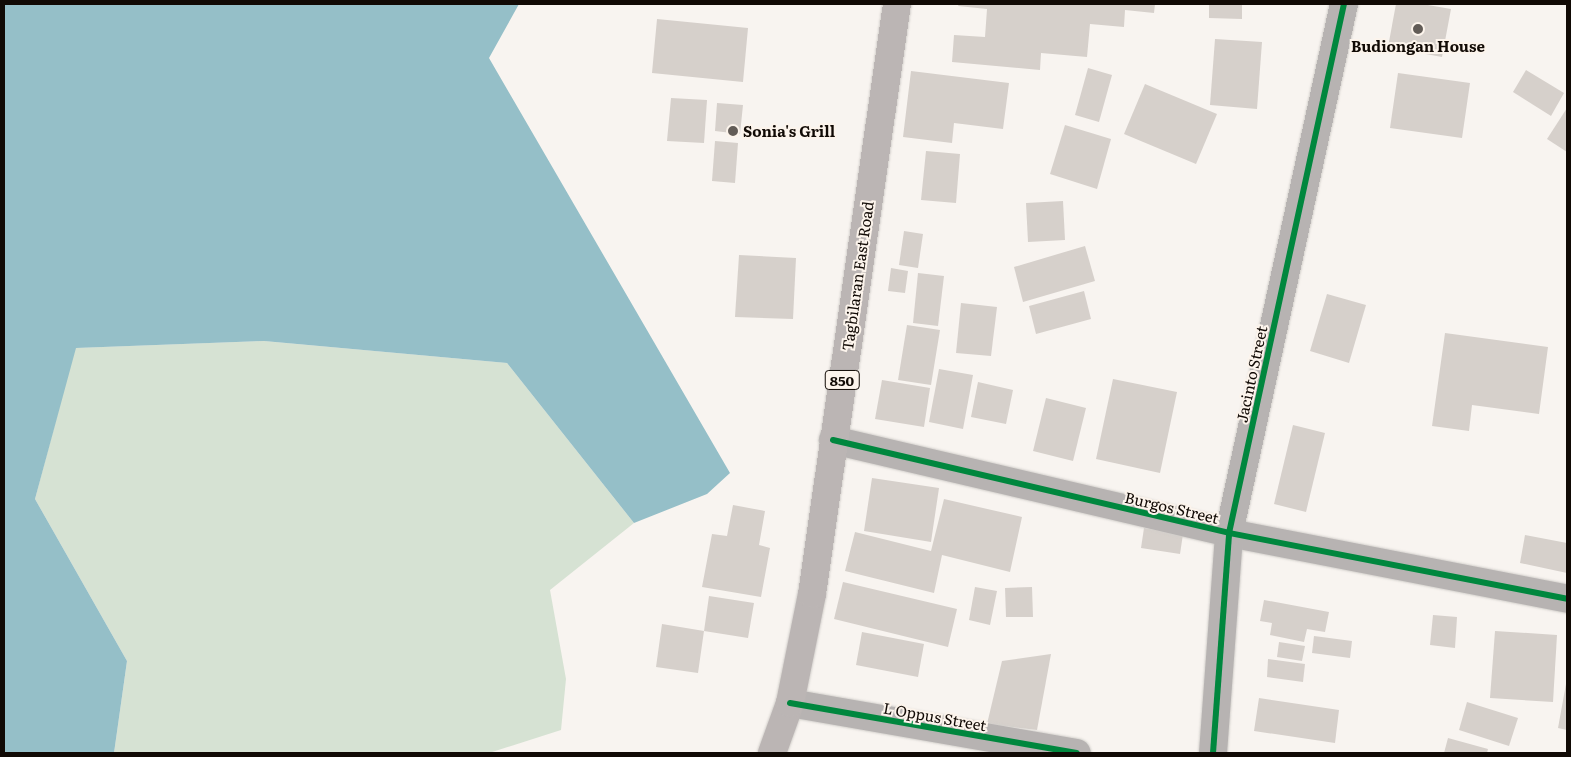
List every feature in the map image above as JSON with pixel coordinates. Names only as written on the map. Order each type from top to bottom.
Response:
[{"type":"main road","name":"Tagbilaran East Road","points":[[772,753],[790,703],[812,594],[897,4]]},
{"type":"street","name":"Jacinto Street","points":[[1214,753],[1229,533],[1344,4]]},
{"type":"street","name":"Burgos Street","points":[[833,440],[1229,533],[1567,599]]},
{"type":"street","name":"L Oppus Street","points":[[790,703],[1076,753]]},
{"type":"green space","points":[[264,341],[507,363],[634,523],[550,590],[566,679],[561,730],[489,753],[114,753],[127,661],[35,499],[75,348]]},
{"type":"water","points":[[4,4],[519,4],[489,58],[730,473],[707,494],[634,523],[507,363],[264,341],[76,348],[35,499],[127,661],[114,753],[4,753]]},
{"type":"building","points":[[959,4],[1155,4],[1154,13],[1125,10],[1124,27],[1090,24],[1087,57],[1041,53],[1040,70],[952,62],[954,35],[985,37],[987,9],[958,6]]},
{"type":"building","points":[[1209,4],[1242,4],[1242,19],[1209,18]]},
{"type":"building","points":[[1396,4],[1422,4],[1451,9],[1442,57],[1388,47]]},
{"type":"building","points":[[657,19],[748,28],[743,82],[652,73]]},
{"type":"building","points":[[1215,39],[1262,42],[1257,109],[1210,105]]},
{"type":"building","points":[[1088,68],[1112,75],[1099,122],[1075,115]]},
{"type":"building","points":[[1526,70],[1564,93],[1551,116],[1513,92]]},
{"type":"building","points":[[911,71],[1009,83],[1003,129],[954,123],[952,143],[903,137]]},
{"type":"building","points":[[1398,73],[1470,83],[1462,138],[1390,128]]},
{"type":"building","points":[[1145,84],[1217,114],[1196,164],[1124,134]]},
{"type":"building","points":[[671,98],[707,100],[704,143],[667,141]]},
{"type":"building","points":[[717,103],[743,105],[740,134],[715,131]]},
{"type":"building","points":[[1567,108],[1567,152],[1547,139]]},
{"type":"building","points":[[1065,125],[1111,139],[1097,189],[1050,174]]},
{"type":"building","points":[[715,141],[738,143],[735,183],[712,181]]},
{"type":"building","points":[[926,151],[960,154],[956,203],[921,200]]},
{"type":"building","points":[[1063,201],[1065,240],[1028,242],[1026,203]]},
{"type":"building","points":[[904,231],[923,234],[918,268],[899,265]]},
{"type":"building","points":[[1085,246],[1095,281],[1023,302],[1014,267]]},
{"type":"building","points":[[739,255],[796,258],[793,319],[735,317]]},
{"type":"building","points":[[891,268],[908,271],[905,293],[888,291]]},
{"type":"building","points":[[918,273],[944,276],[938,326],[913,323]]},
{"type":"building","points":[[1084,291],[1091,319],[1036,334],[1029,306]]},
{"type":"building","points":[[1327,294],[1366,305],[1349,363],[1310,351]]},
{"type":"building","points":[[961,303],[997,307],[991,356],[956,353]]},
{"type":"building","points":[[907,325],[940,330],[931,385],[898,380]]},
{"type":"building","points":[[1445,333],[1548,347],[1539,414],[1472,405],[1469,431],[1432,426]]},
{"type":"building","points":[[939,369],[973,375],[963,429],[929,422]]},
{"type":"building","points":[[1113,379],[1177,392],[1160,473],[1096,459]]},
{"type":"building","points":[[882,380],[930,388],[924,427],[875,419]]},
{"type":"building","points":[[978,382],[1013,390],[1006,424],[971,417]]},
{"type":"building","points":[[1046,398],[1086,408],[1073,461],[1033,451]]},
{"type":"building","points":[[1293,425],[1325,433],[1306,512],[1274,504]]},
{"type":"building","points":[[872,478],[939,488],[931,542],[864,531]]},
{"type":"building","points":[[944,499],[1022,517],[1010,572],[942,555],[934,593],[845,571],[855,532],[931,551]]},
{"type":"building","points":[[733,505],[765,511],[759,545],[770,548],[761,597],[702,587],[712,534],[727,536]]},
{"type":"building","points":[[1144,528],[1183,534],[1180,554],[1141,548]]},
{"type":"building","points":[[1525,535],[1567,543],[1567,573],[1520,563]]},
{"type":"building","points":[[843,582],[957,609],[948,647],[834,619]]},
{"type":"building","points":[[975,587],[997,591],[990,625],[969,620]]},
{"type":"building","points":[[1032,587],[1033,617],[1006,617],[1005,588]]},
{"type":"building","points":[[709,596],[754,603],[748,638],[704,631]]},
{"type":"building","points":[[1264,600],[1329,612],[1325,632],[1307,629],[1304,642],[1270,635],[1272,623],[1260,621]]},
{"type":"building","points":[[1433,615],[1457,617],[1455,648],[1430,645]]},
{"type":"building","points":[[662,624],[704,631],[698,673],[656,667]]},
{"type":"building","points":[[1495,631],[1557,635],[1553,702],[1490,698]]},
{"type":"building","points":[[862,632],[924,644],[918,677],[856,665]]},
{"type":"building","points":[[1314,636],[1352,641],[1350,658],[1312,653]]},
{"type":"building","points":[[1279,642],[1305,646],[1302,661],[1277,657]]},
{"type":"building","points":[[1051,654],[1037,730],[987,724],[1002,661]]},
{"type":"building","points":[[1268,659],[1305,664],[1303,682],[1267,677]]},
{"type":"building","points":[[1567,684],[1567,730],[1558,728]]},
{"type":"building","points":[[1259,698],[1339,710],[1335,743],[1254,731]]},
{"type":"building","points":[[1467,702],[1518,718],[1509,746],[1459,730]]},
{"type":"building","points":[[1448,738],[1488,749],[1487,753],[1444,753]]},
{"type":"cycle path","points":[[1213,753],[1229,533],[1344,4]]},
{"type":"cycle path","points":[[833,440],[1229,533],[1567,599]]},
{"type":"cycle path","points":[[790,703],[1077,753]]},
{"type":"place","name":"Budiongan House","points":[[1418,29]]},
{"type":"place","name":"Sonia's Grill","points":[[733,131]]}]
